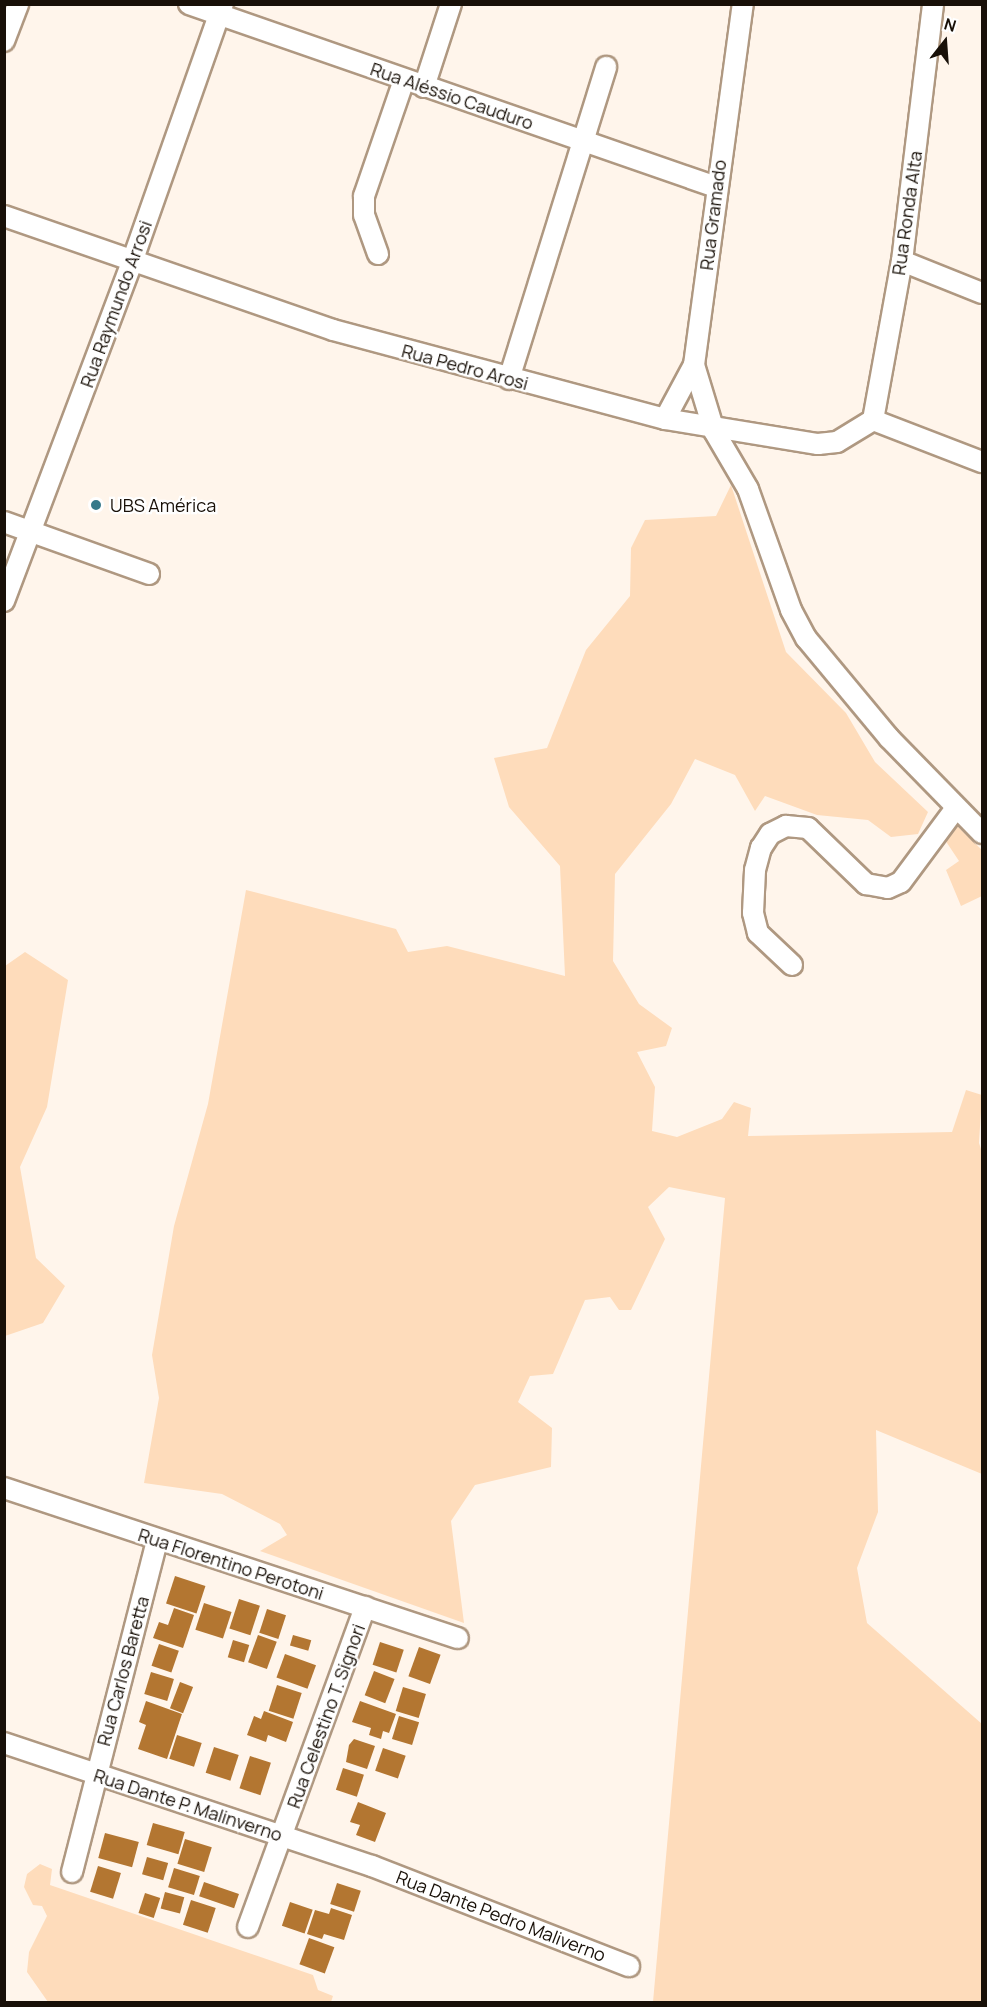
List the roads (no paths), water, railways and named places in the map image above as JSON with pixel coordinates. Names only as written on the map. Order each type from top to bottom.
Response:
[{"type":"street","points":[[4,41],[18,4]]},
{"type":"street","name":"Rua Aléssio Cauduro","points":[[189,4],[221,10],[404,80],[716,187]]},
{"type":"street","points":[[424,87],[451,4]]},
{"type":"street","name":"Rua Ronda Alta","points":[[873,420],[902,261],[933,4]]},
{"type":"street","name":"Rua Gramado","points":[[665,419],[694,365],[737,7]]},
{"type":"street","name":"Rua Raymundo Arrosi","points":[[4,601],[32,532],[132,262],[221,10]]},
{"type":"street","points":[[509,379],[606,67]]},
{"type":"street","points":[[378,254],[364,215],[364,196],[404,80]]},
{"type":"street","name":"Rua Pedro Arosi","points":[[4,216],[333,330],[509,379],[714,431],[818,444],[837,441],[873,420]]},
{"type":"street","points":[[902,261],[982,293]]},
{"type":"street","points":[[694,365],[714,431],[747,489],[791,610],[806,638],[889,738],[982,833]]},
{"type":"street","points":[[873,420],[932,440],[982,462]]},
{"type":"street","points":[[4,522],[149,574]]},
{"type":"street","points":[[792,965],[758,933],[753,913],[755,870],[761,848],[770,834],[786,826],[808,828],[866,884],[888,888],[901,882],[956,808]]},
{"type":"street","name":"Rua Florentino Perotoni","points":[[4,1488],[458,1638]]},
{"type":"street","name":"Rua Carlos Baretta","points":[[72,1872],[157,1540]]},
{"type":"street","name":"Rua Celestino T. Signori","points":[[248,1927],[365,1607]]},
{"type":"street","name":"Rua Dante P. Malinverno","points":[[4,1743],[372,1866]]},
{"type":"street","name":"Rua Dante Pedro Maliverno","points":[[372,1866],[629,1966]]},
{"type":"place","name":"UBS América","points":[[96,505]]}]
